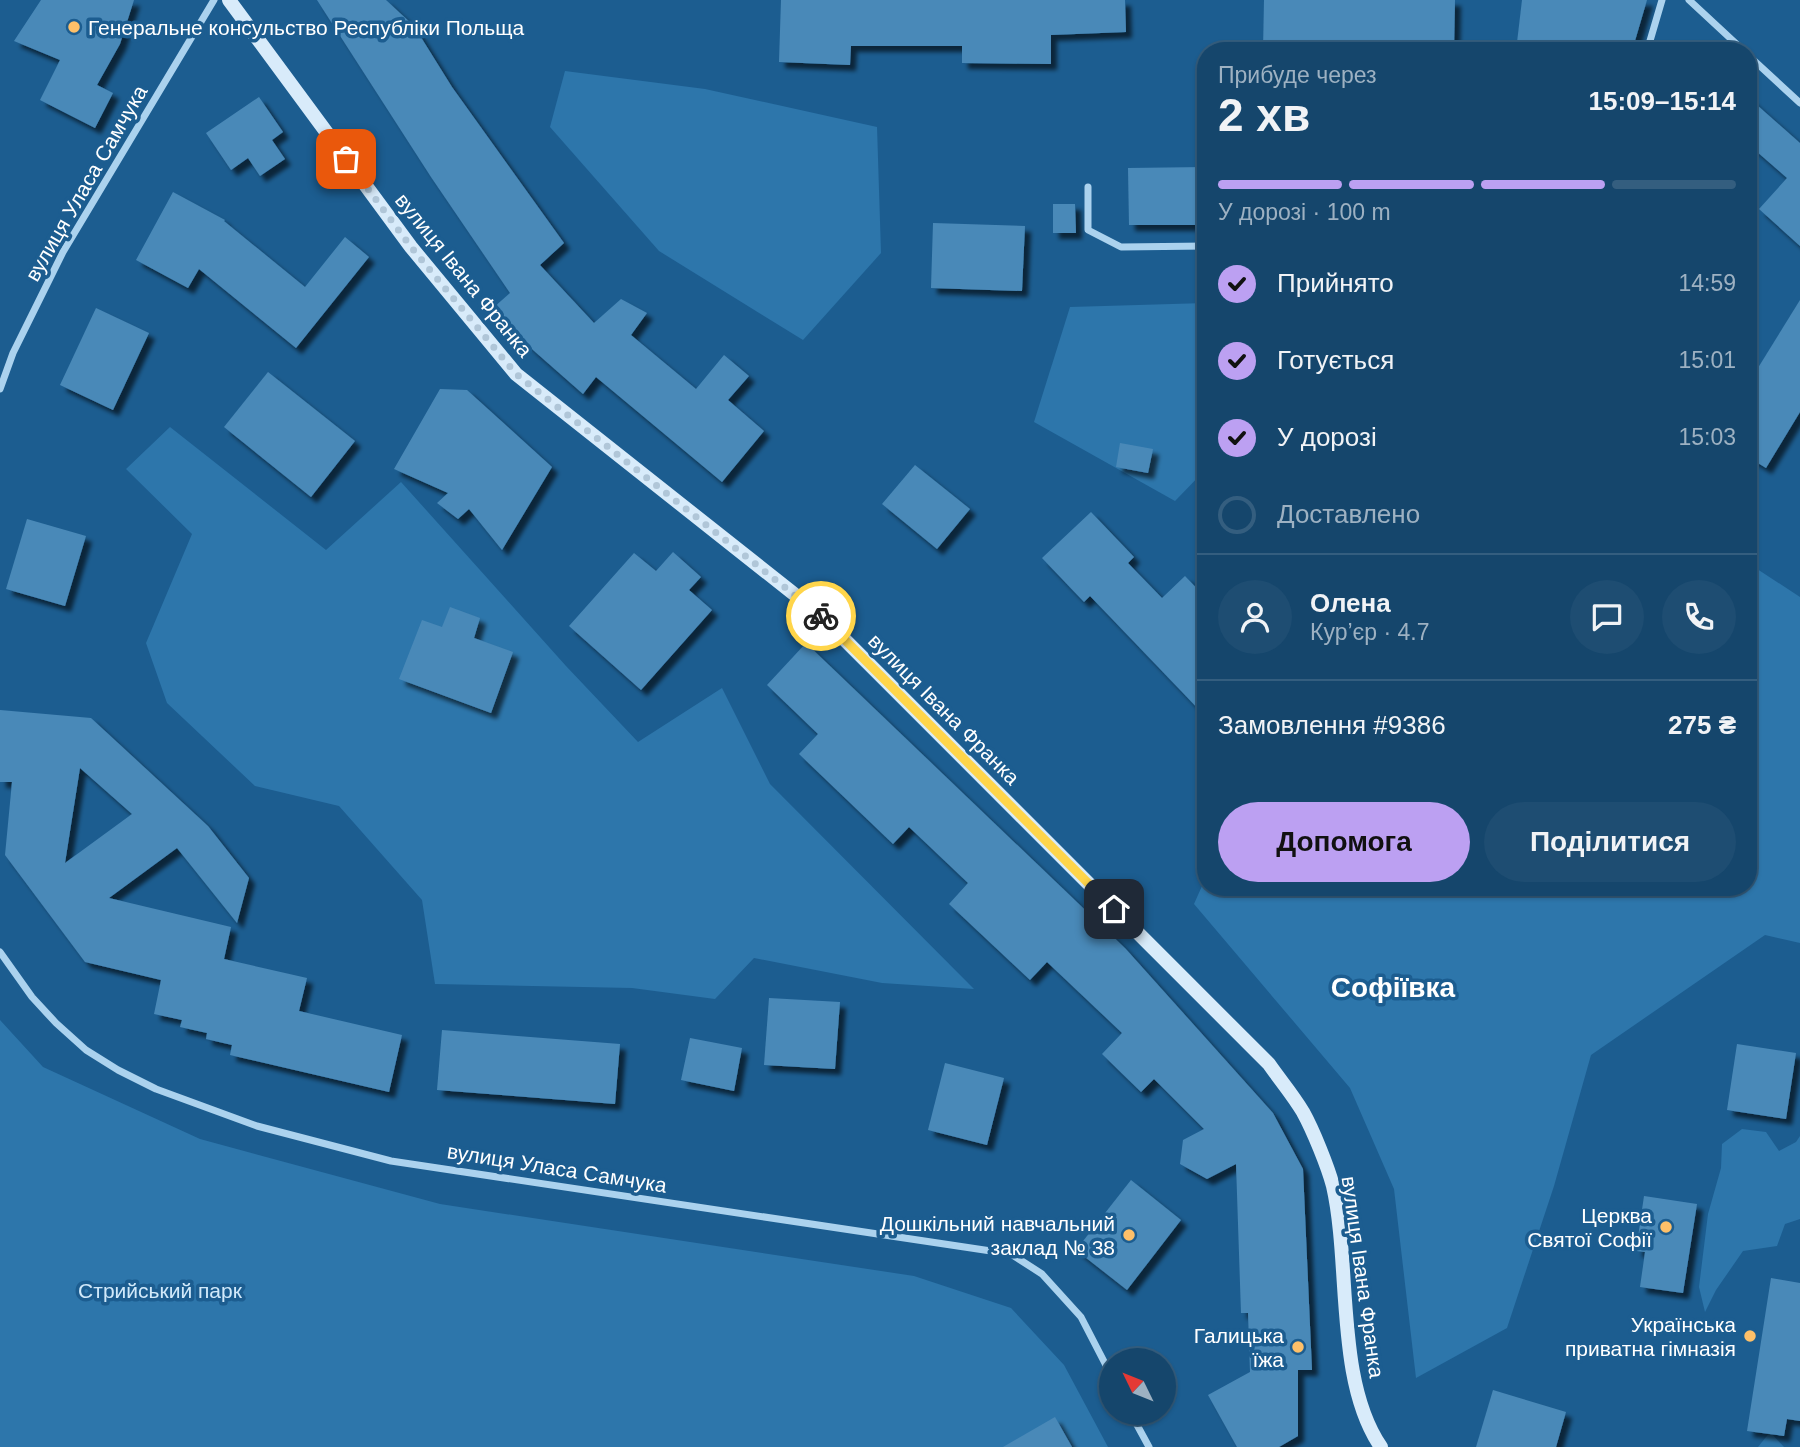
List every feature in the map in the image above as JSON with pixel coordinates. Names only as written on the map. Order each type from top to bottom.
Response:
[{"type":"main road","name":"вулиця Івана Франка","points":[[229,0],[411,247],[516,374],[818,613],[1269,1064],[1303,1112],[1333,1185],[1352,1360],[1362,1405],[1376,1445]]},
{"type":"street","name":"вулиця Уласа Самчука","points":[[0,389],[13,353],[63,252],[214,0]]},
{"type":"street","points":[[1650,42],[1662,0]]},
{"type":"street","points":[[1689,0],[1734,42]]},
{"type":"street","points":[[1757,63],[1800,103]]},
{"type":"street","points":[[1088,187],[1088,230],[1121,247],[1197,246]]},
{"type":"street","name":"вулиця Уласа Самчука","points":[[0,952],[32,997],[86,1050],[156,1089],[257,1126],[391,1161],[1011,1254],[1042,1274],[1081,1317],[1099,1352]]},
{"type":"street","points":[[1137,1425],[1149,1447]]},
{"type":"green space","points":[[565,71],[705,89],[877,127],[881,253],[803,340],[659,251],[550,127]]},
{"type":"green space","points":[[1197,303],[1197,478],[1175,501],[1034,422],[1070,307]]},
{"type":"green space","points":[[170,427],[326,550],[401,482],[638,742],[722,688],[770,784],[974,989],[882,983],[754,958],[715,999],[632,988],[435,984],[422,900],[339,806],[255,786],[167,703],[146,643],[192,534],[126,469]]},
{"type":"green space","points":[[1757,569],[1800,597],[1800,943],[1765,935],[1591,1055],[1554,1186],[1507,1328],[1416,1378],[1394,1189],[1350,1088],[1194,904],[1198,896],[1757,896]]},
{"type":"green space","name":"Стрийський парк","points":[[0,1020],[43,1067],[200,1139],[440,1204],[914,1276],[1011,1308],[1064,1365],[1108,1447],[0,1447]]},
{"type":"green space","points":[[1742,1129],[1766,1132],[1779,1151],[1796,1142],[1800,1136],[1800,1219],[1785,1224],[1777,1246],[1743,1251],[1716,1290],[1705,1312],[1699,1287],[1708,1214],[1721,1168],[1722,1144]]},
{"type":"green space","points":[[1770,1432],[1784,1447],[1758,1447]]},
{"type":"building","name":"Генеральне консульство Республіки Польща","points":[[41,0],[134,0],[120,44],[97,85],[113,93],[95,128],[40,100],[60,60],[14,41]]},
{"type":"building","points":[[317,0],[386,0],[414,26],[452,87],[564,243],[540,265],[594,323],[621,299],[647,313],[631,335],[696,389],[724,355],[749,376],[728,400],[764,431],[722,482],[596,377],[583,394],[533,350],[493,308],[510,293],[431,177]]},
{"type":"building","points":[[781,0],[1125,0],[1126,32],[1051,35],[1051,64],[962,63],[962,46],[851,46],[850,65],[779,62]]},
{"type":"building","points":[[1264,0],[1455,0],[1454,42],[1263,42]]},
{"type":"building","points":[[1522,0],[1647,0],[1635,42],[1517,42]]},
{"type":"building","points":[[259,97],[283,132],[272,140],[285,159],[260,176],[248,158],[231,170],[206,133]]},
{"type":"building","points":[[1757,105],[1800,143],[1800,246],[1759,209],[1787,178],[1757,152]]},
{"type":"building","points":[[1197,167],[1197,225],[1129,225],[1128,168]]},
{"type":"building","points":[[173,192],[225,220],[305,287],[345,237],[369,257],[296,348],[199,269],[188,288],[136,260]]},
{"type":"building","points":[[1053,204],[1075,204],[1076,233],[1053,233]]},
{"type":"building","points":[[933,223],[1025,226],[1022,291],[931,288]]},
{"type":"building","points":[[1800,300],[1800,412],[1766,468],[1757,462],[1757,369]]},
{"type":"building","points":[[96,308],[149,333],[113,410],[60,385]]},
{"type":"building","points":[[268,372],[355,441],[311,497],[224,427]]},
{"type":"building","points":[[440,389],[467,390],[552,467],[502,550],[469,509],[458,519],[437,503],[448,493],[394,469]]},
{"type":"building","points":[[1120,443],[1153,449],[1148,473],[1116,467]]},
{"type":"building","points":[[915,465],[970,509],[937,549],[882,504]]},
{"type":"building","points":[[1091,512],[1134,557],[1128,563],[1162,598],[1185,576],[1197,589],[1197,708],[1090,596],[1084,602],[1042,558]]},
{"type":"building","points":[[27,519],[86,536],[65,606],[6,589]]},
{"type":"building","points":[[673,552],[701,577],[689,590],[712,610],[641,690],[569,626],[634,553],[656,571]]},
{"type":"building","points":[[450,607],[480,618],[474,638],[513,652],[491,713],[399,679],[422,620],[442,627]]},
{"type":"building","points":[[806,643],[1125,948],[1273,1113],[1303,1169],[1312,1370],[1298,1370],[1298,1436],[1279,1447],[1237,1447],[1208,1395],[1250,1372],[1248,1313],[1241,1313],[1236,1164],[1207,1179],[1180,1164],[1183,1140],[1204,1129],[1154,1079],[1141,1092],[1102,1054],[1122,1033],[1047,962],[1030,980],[949,904],[968,883],[909,827],[893,844],[799,754],[818,734],[767,685]]},
{"type":"building","points":[[0,710],[91,718],[208,826],[249,878],[237,923],[177,848],[109,898],[231,927],[224,959],[307,978],[299,1011],[402,1035],[389,1092],[230,1055],[232,1045],[206,1039],[207,1033],[180,1027],[182,1020],[154,1014],[161,980],[85,962],[5,855],[12,782],[0,782]],"holes":[[[80,768],[132,814],[65,863]]]},
{"type":"building","points":[[769,998],[840,1002],[835,1069],[764,1065]]},
{"type":"building","points":[[442,1030],[620,1044],[615,1104],[437,1090]]},
{"type":"building","points":[[690,1038],[742,1048],[734,1091],[681,1080]]},
{"type":"building","points":[[1737,1044],[1796,1053],[1786,1119],[1727,1110]]},
{"type":"building","points":[[945,1063],[1004,1078],[987,1145],[928,1130]]},
{"type":"building","name":"Дошкільний навчальний заклад № 38","points":[[1131,1180],[1181,1220],[1127,1290],[1076,1250]]},
{"type":"building","name":"Церква Святої Софії","points":[[1644,1196],[1697,1204],[1683,1293],[1640,1287],[1645,1252],[1636,1251]]},
{"type":"building","points":[[1771,1278],[1800,1283],[1800,1421],[1787,1419],[1784,1436],[1747,1431]]},
{"type":"building","points":[[1493,1390],[1566,1412],[1556,1447],[1476,1447]]},
{"type":"building","points":[[1055,1417],[1072,1447],[1003,1447]]},
{"type":"way so far","points":[[346,159],[411,247],[516,374],[821,616]]},
{"type":"place","name":"Генеральне консульство Республіки Польща","points":[[74,27]]},
{"type":"place","name":"Церква Святої Софії","points":[[1666,1227]]},
{"type":"place","name":"Дошкільний навчальний заклад № 38","points":[[1129,1235]]},
{"type":"place","name":"Українська приватна гімназія","points":[[1750,1336]]},
{"type":"place","name":"Галицька їжа","points":[[1298,1347]]},
{"type":"district","name":"Софіївка","points":[[1393,987]]},
{"type":"route","points":[[821,616],[1114,909]]}]
